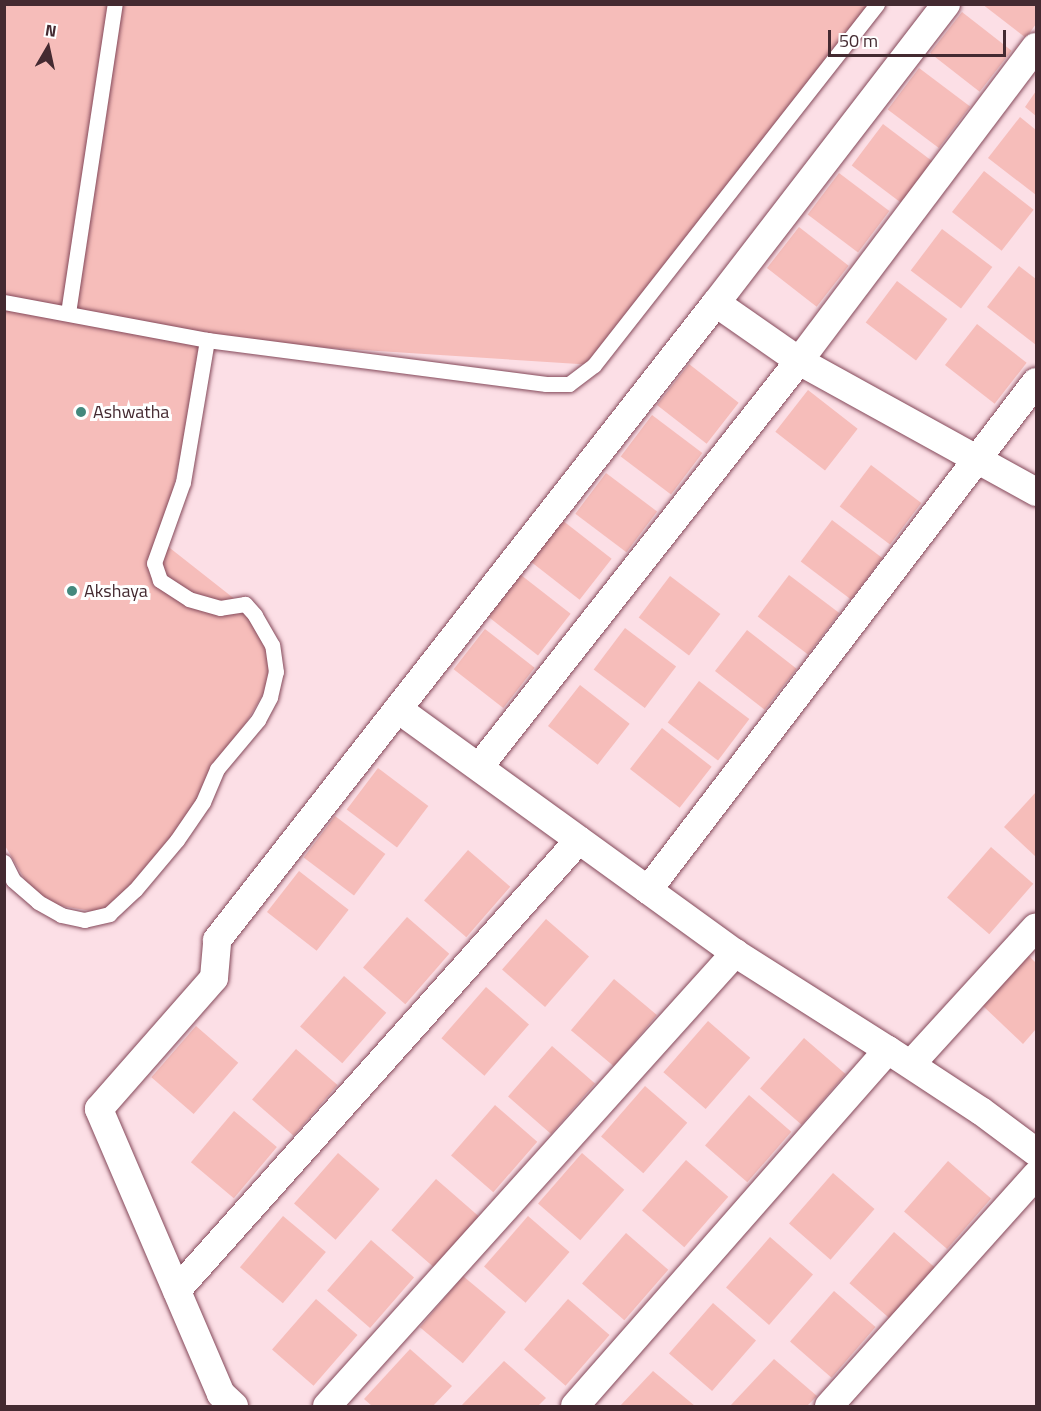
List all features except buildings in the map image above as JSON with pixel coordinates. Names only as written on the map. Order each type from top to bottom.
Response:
[{"type":"street","points":[[234,1407],[221,1394],[99,1109],[214,978],[217,940],[716,303],[946,4]]},
{"type":"street","points":[[479,767],[799,361],[1036,46]]},
{"type":"street","points":[[716,303],[799,361],[1036,492]]},
{"type":"street","points":[[648,890],[1036,382]]},
{"type":"street","points":[[398,709],[735,953],[900,1057],[1036,1152]]},
{"type":"street","points":[[177,1290],[579,840]]},
{"type":"street","points":[[576,1407],[900,1057],[1036,927]]},
{"type":"street","points":[[327,1407],[735,953]]},
{"type":"street","points":[[829,1407],[1036,1175]]},
{"type":"lane","points":[[68,314],[115,4]]},
{"type":"lane","points":[[4,302],[207,339],[546,384],[569,384],[594,365],[877,4]]},
{"type":"lane","points":[[4,862],[13,880],[38,902],[61,915],[84,920],[109,914],[135,890],[177,840],[203,802],[217,769],[258,720],[270,697],[276,672],[272,645],[255,615],[245,604],[220,608],[189,599],[160,580],[154,563],[183,482],[207,339]]},
{"type":"place","name":"Ashwatha","points":[[81,412]]},
{"type":"place","name":"Akshaya","points":[[72,591]]}]
